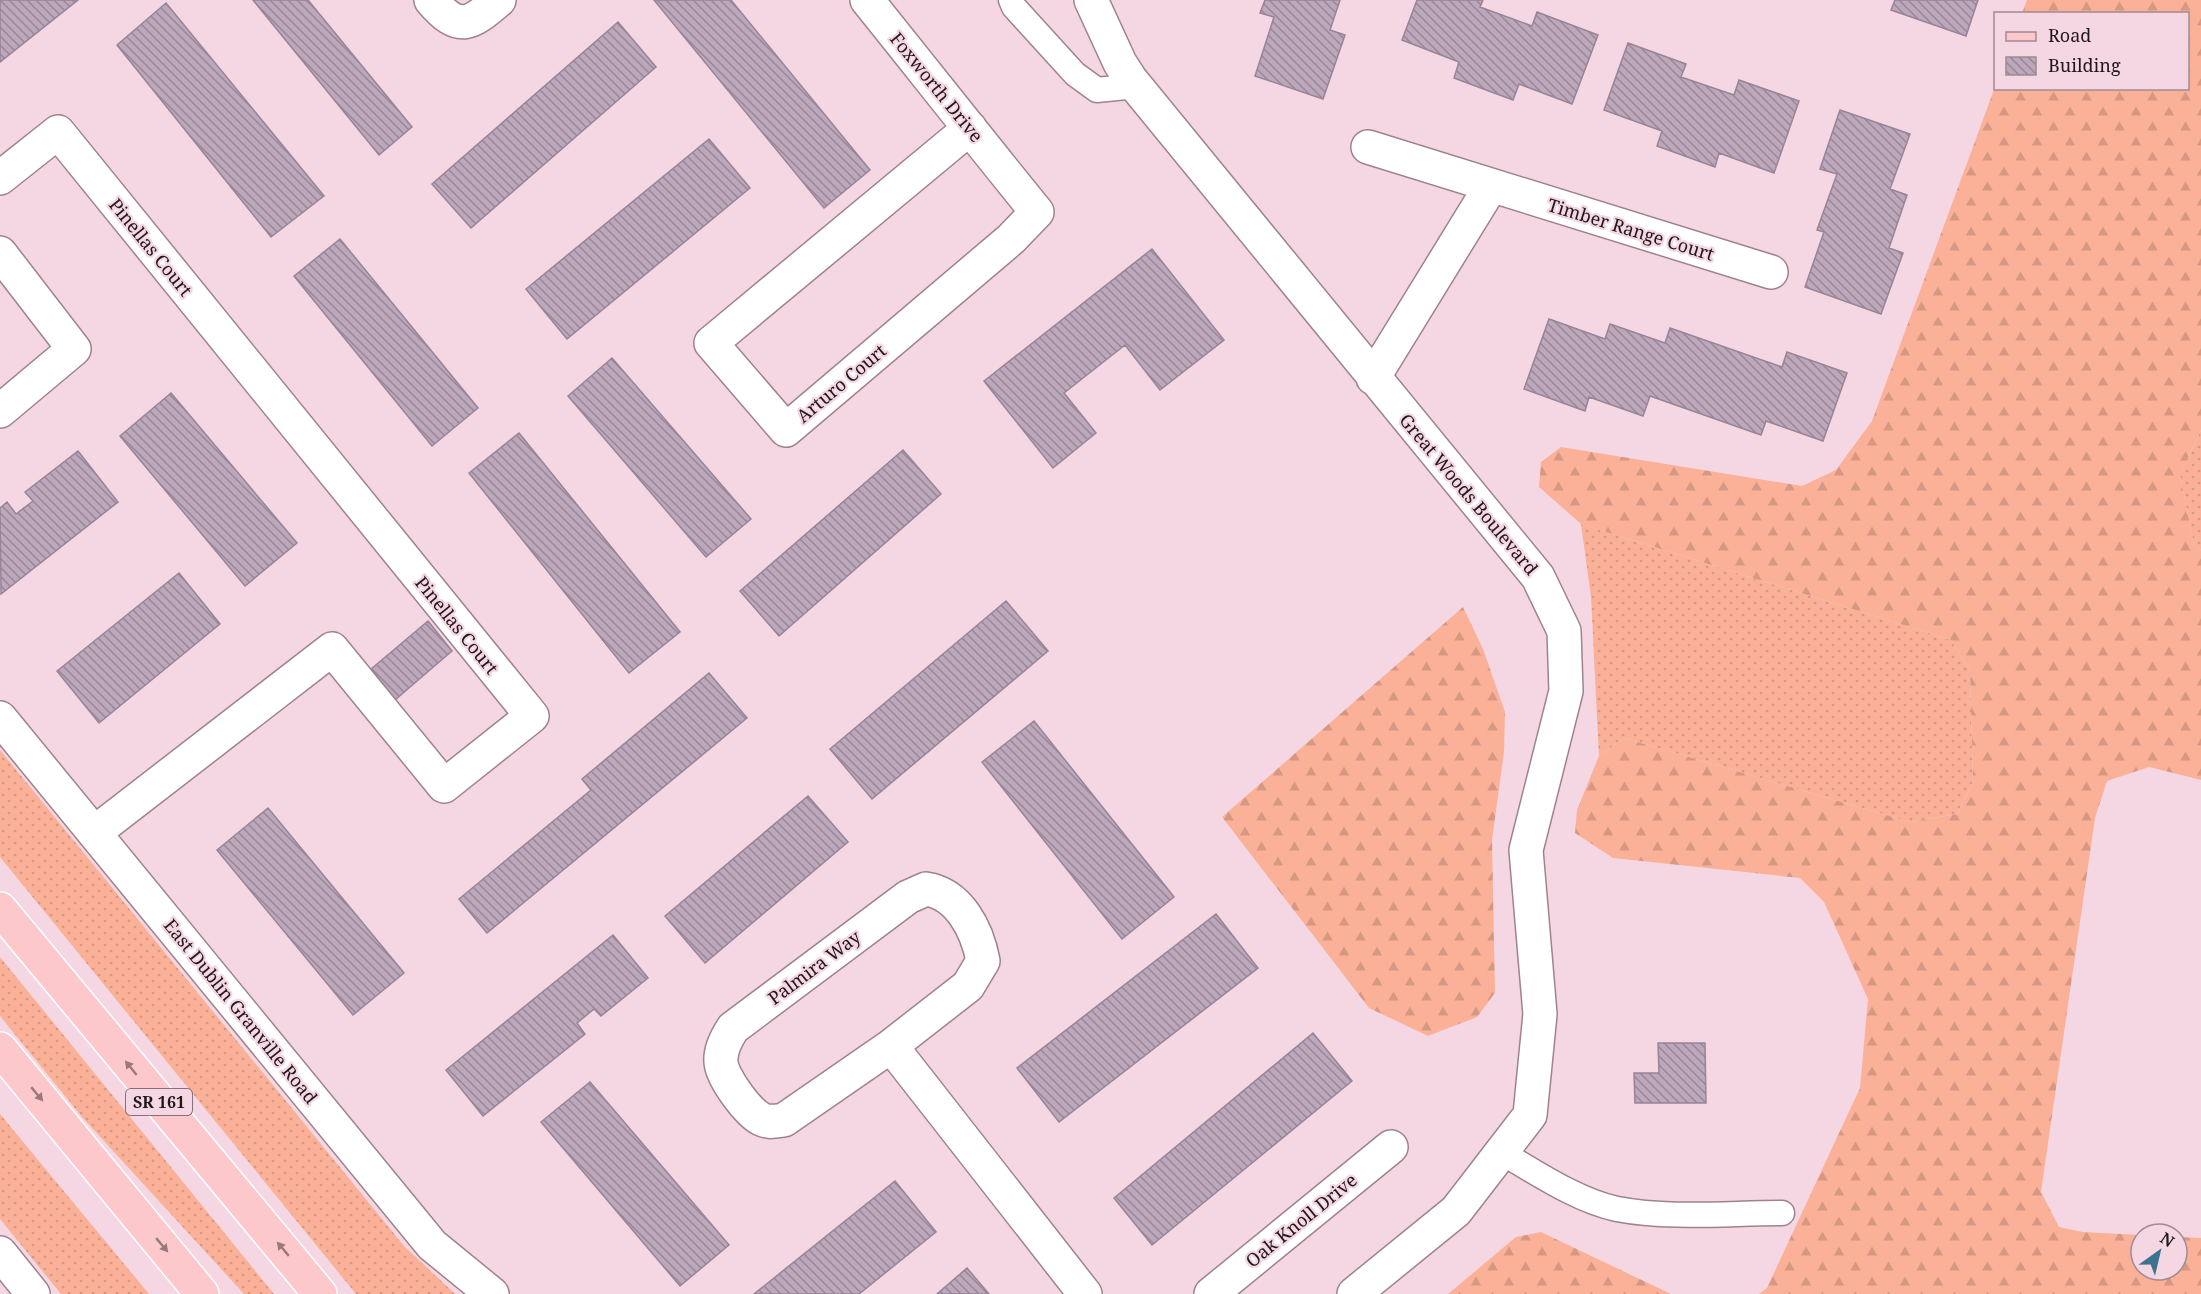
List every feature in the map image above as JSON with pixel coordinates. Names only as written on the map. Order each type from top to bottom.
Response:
[{"type":"main road","name":"SR 161","points":[[0,909],[320,1294]]},
{"type":"main road","points":[[0,1049],[202,1294]]},
{"type":"street","points":[[431,0],[452,20],[464,23],[476,20],[499,0]]},
{"type":"street","name":"Foxworth Drive","points":[[867,0],[1007,175]]},
{"type":"street","name":"Great Woods Boulevard","points":[[1091,0],[1120,63],[1136,86],[1538,577],[1564,631],[1566,691],[1526,850],[1540,1014],[1530,1115],[1456,1211],[1354,1294]]},
{"type":"street","name":"Arturo Court","points":[[970,128],[711,343],[786,430],[1011,239],[1037,212],[1007,175]]},
{"type":"street","name":"Pinellas Court","points":[[0,178],[58,132],[532,717],[444,786],[332,649],[94,833]]},
{"type":"street","name":"Timber Range Court","points":[[1368,147],[1771,272]]},
{"type":"street","points":[[1373,378],[1491,186]]},
{"type":"street","points":[[0,253],[74,349],[0,411]]},
{"type":"street","name":"East Dublin Granville Road","points":[[0,718],[432,1245],[492,1294]]},
{"type":"street","name":"Palmira Way","points":[[926,889],[941,891],[958,905],[973,929],[983,961],[968,986],[891,1046],[784,1120],[773,1122],[760,1118],[731,1087],[721,1063],[725,1039],[733,1028],[908,897],[926,889]]},
{"type":"street","points":[[891,1046],[1085,1294]]},
{"type":"street","name":"Oak Knoll Drive","points":[[1211,1294],[1391,1147]]},
{"type":"street","points":[[0,1253],[33,1294]]},
{"type":"lane","points":[[1011,0],[1014,7],[1075,74],[1097,90],[1136,86]]},
{"type":"lane","points":[[1501,1152],[1567,1190],[1616,1209],[1668,1213],[1782,1213]]},
{"type":"green space","points":[[2027,0],[2201,0],[2201,430],[2180,475],[2194,545],[2201,550],[2201,780],[2149,767],[2107,781],[2095,818],[2041,1192],[2059,1227],[2083,1232],[2129,1234],[2129,1282],[2189,1282],[2189,1238],[2201,1238],[2201,1294],[1759,1294],[1767,1288],[1860,1088],[1868,999],[1824,902],[1800,878],[1613,858],[1575,833],[1577,810],[1599,756],[1624,738],[1910,822],[1957,814],[1973,782],[1970,671],[1951,640],[1581,524],[1539,487],[1541,462],[1561,447],[1802,486],[1836,470],[1872,421],[1994,90],[2189,90],[2189,12],[2022,12]]},
{"type":"green space","points":[[2201,430],[2201,550],[2194,546],[2180,475]]},
{"type":"green space","points":[[1581,524],[1951,640],[1970,671],[1973,782],[1957,814],[1910,822],[1624,738],[1599,756],[1591,597]]},
{"type":"green space","points":[[1463,607],[1483,649],[1505,712],[1504,752],[1492,840],[1495,993],[1477,1017],[1428,1036],[1369,1008],[1222,817]]},
{"type":"green space","points":[[0,750],[404,1246],[455,1294],[356,1294],[0,857]]},
{"type":"green space","points":[[0,957],[274,1294],[244,1294],[82,1117],[0,1016]]},
{"type":"green space","points":[[0,1114],[149,1294],[61,1294],[0,1219]]},
{"type":"green space","points":[[1541,1232],[1671,1294],[1448,1294],[1516,1237]]},
{"type":"building","points":[[0,0],[78,0],[0,62]]},
{"type":"building","points":[[253,0],[308,0],[412,127],[379,155]]},
{"type":"building","points":[[654,0],[731,0],[870,170],[824,208]]},
{"type":"building","points":[[1265,0],[1340,0],[1330,30],[1345,35],[1323,99],[1255,76],[1274,17],[1260,13]]},
{"type":"building","points":[[1417,0],[1483,0],[1480,7],[1532,26],[1537,12],[1598,35],[1572,104],[1519,84],[1513,100],[1454,78],[1459,62],[1402,40]]},
{"type":"building","points":[[1895,0],[1978,0],[1966,36],[1891,10]]},
{"type":"building","points":[[166,3],[324,196],[271,237],[117,45]]},
{"type":"building","points":[[618,22],[656,67],[471,228],[432,184]]},
{"type":"building","points":[[1628,43],[1686,64],[1681,77],[1734,95],[1739,80],[1799,101],[1774,173],[1719,153],[1715,167],[1657,146],[1662,131],[1604,110]]},
{"type":"building","points":[[1840,110],[1910,134],[1890,189],[1907,195],[1889,248],[1903,253],[1881,314],[1805,287],[1824,232],[1817,230],[1837,174],[1820,169]]},
{"type":"building","points":[[709,139],[750,188],[567,339],[526,289]]},
{"type":"building","points":[[340,239],[478,408],[432,446],[294,276]]},
{"type":"building","points":[[1152,249],[1224,340],[1160,390],[1125,345],[1064,393],[1096,433],[1053,468],[984,381]]},
{"type":"building","points":[[1549,319],[1605,339],[1610,324],[1665,343],[1670,328],[1782,367],[1787,352],[1847,373],[1823,441],[1766,421],[1761,435],[1650,396],[1643,416],[1589,397],[1585,411],[1524,389]]},
{"type":"building","points":[[612,358],[751,519],[706,557],[568,396]]},
{"type":"building","points":[[171,393],[297,543],[245,586],[120,436]]},
{"type":"building","points":[[519,433],[680,632],[629,673],[469,473]]},
{"type":"building","points":[[903,450],[941,494],[779,636],[740,591]]},
{"type":"building","points":[[78,451],[118,502],[1,594],[0,508],[7,502],[16,514],[33,501],[25,492]]},
{"type":"building","points":[[179,573],[220,624],[99,723],[57,671]]},
{"type":"building","points":[[1006,601],[1048,651],[872,799],[830,749]]},
{"type":"building","points":[[428,621],[452,651],[395,700],[371,669]]},
{"type":"building","points":[[709,673],[747,718],[487,933],[459,899],[591,790],[582,779]]},
{"type":"building","points":[[1034,721],[1174,897],[1122,939],[982,762]]},
{"type":"building","points":[[808,796],[848,842],[705,963],[665,916]]},
{"type":"building","points":[[268,808],[404,973],[353,1015],[217,850]]},
{"type":"building","points":[[1216,914],[1258,968],[1059,1122],[1017,1068]]},
{"type":"building","points":[[613,935],[648,978],[601,1016],[594,1009],[577,1023],[585,1034],[483,1116],[446,1070]]},
{"type":"building","points":[[1313,1033],[1352,1081],[1152,1245],[1114,1198]]},
{"type":"building","points":[[1658,1043],[1705,1043],[1706,1103],[1635,1103],[1634,1073],[1659,1073]]},
{"type":"building","points":[[590,1082],[729,1245],[680,1286],[541,1122]]},
{"type":"building","points":[[895,1181],[936,1232],[859,1294],[754,1294]]},
{"type":"building","points":[[967,1268],[989,1294],[937,1294]]}]
